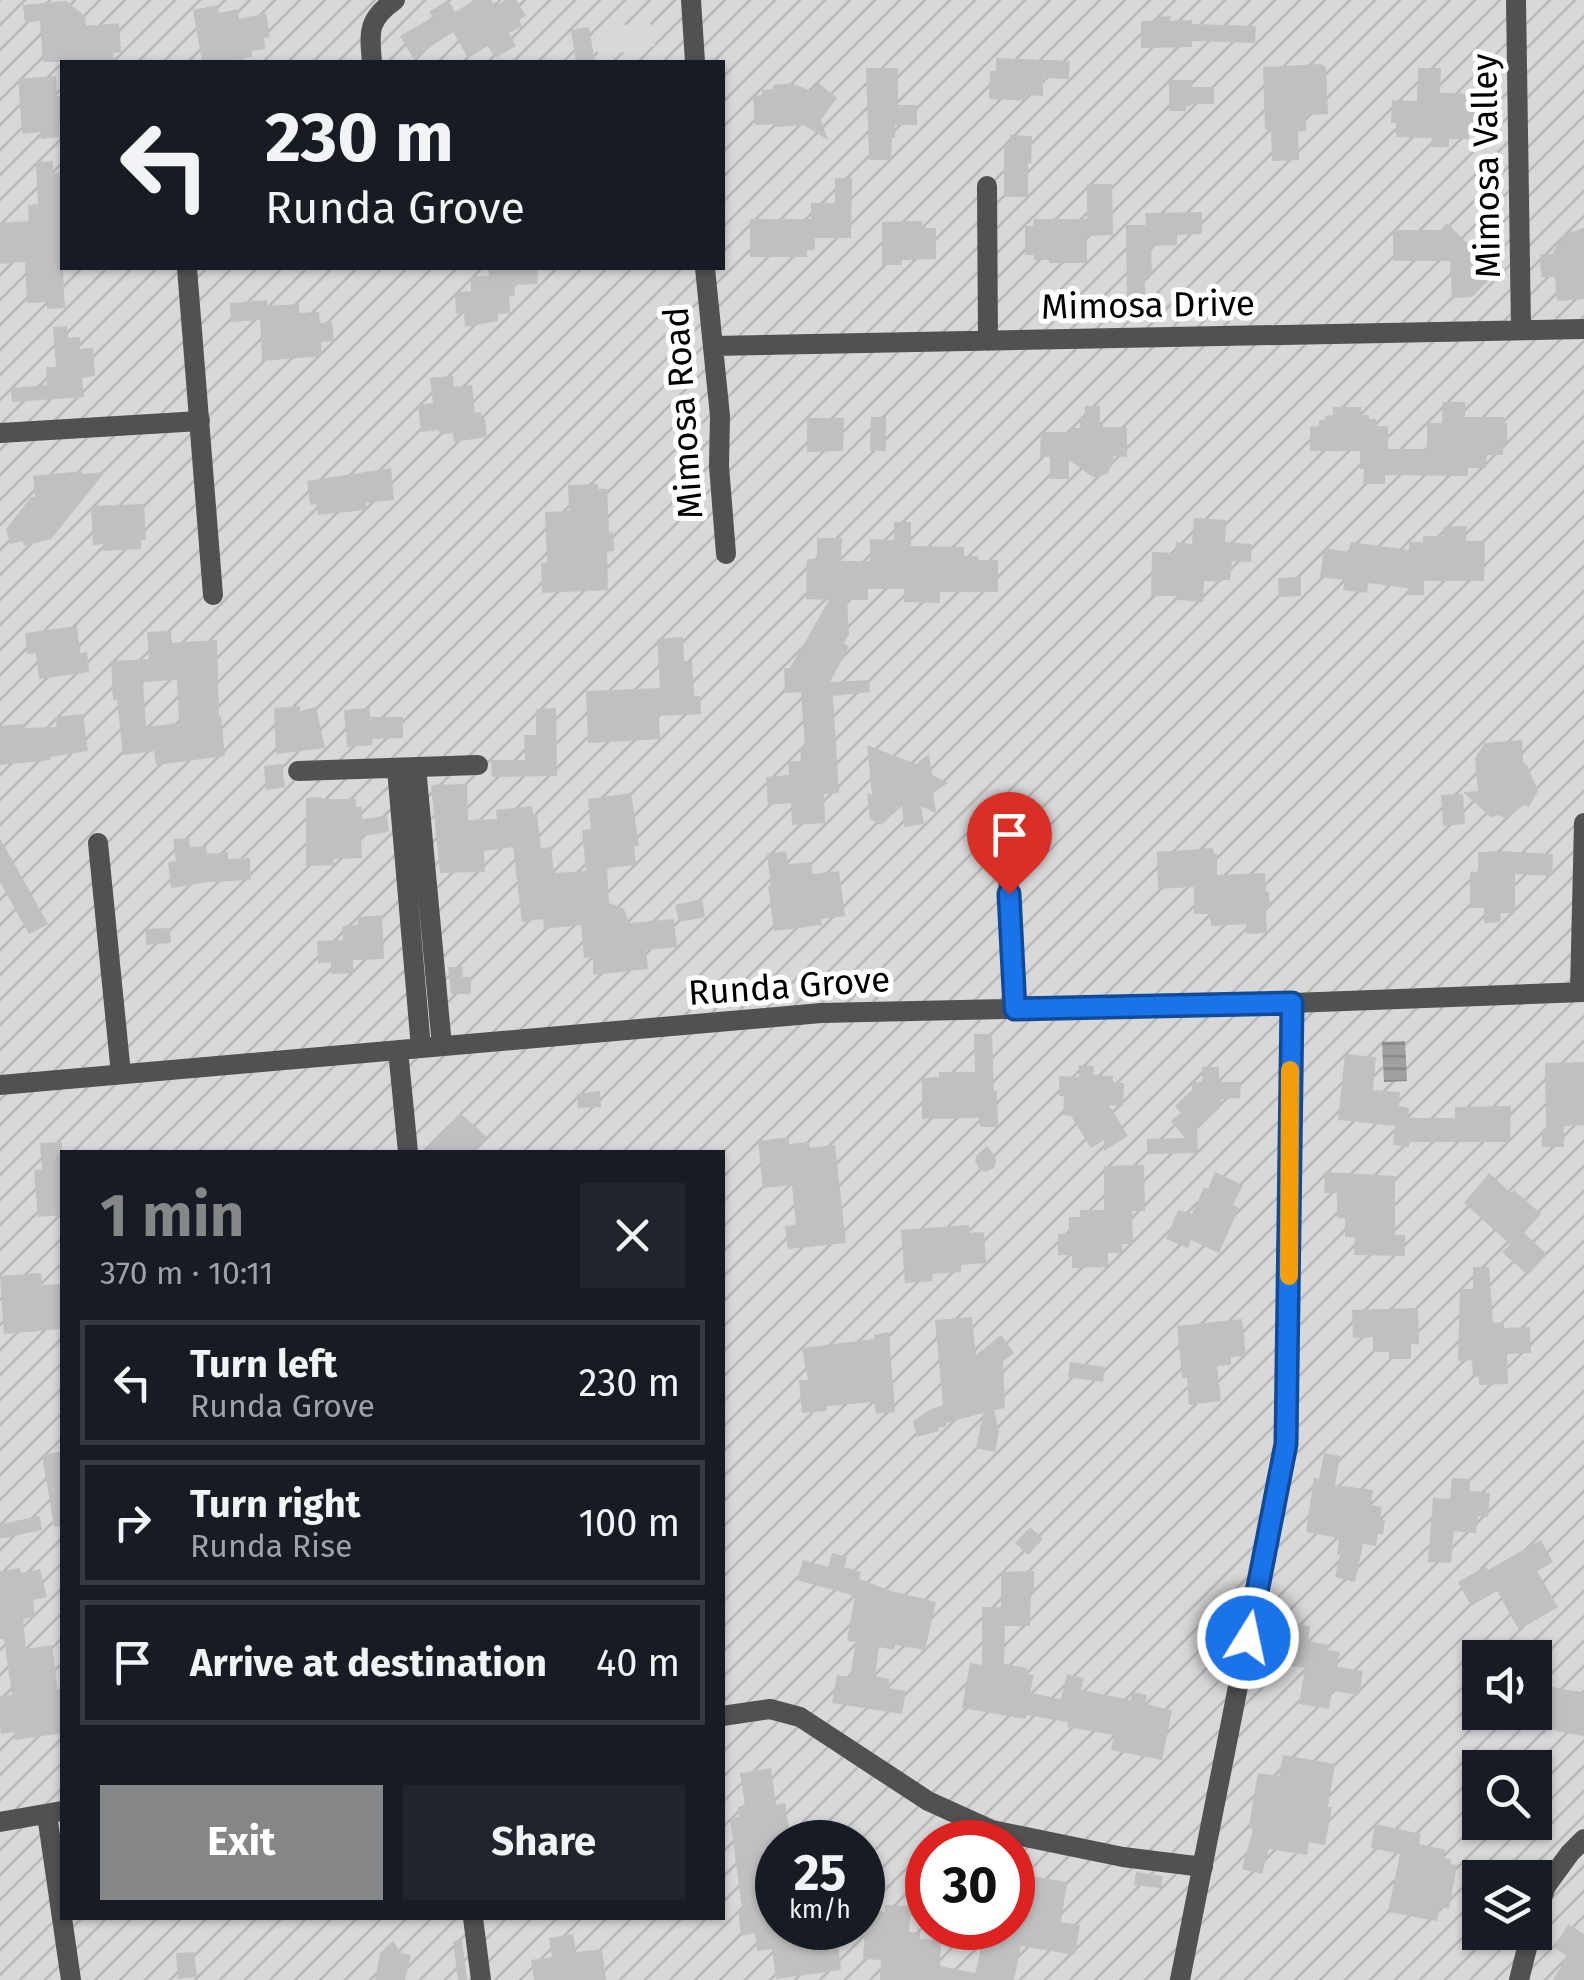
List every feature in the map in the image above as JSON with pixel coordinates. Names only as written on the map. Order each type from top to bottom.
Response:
[{"type":"street","points":[[372,60],[369,36],[376,14],[396,0]]},
{"type":"street","points":[[691,0],[696,60]]},
{"type":"street","name":"Mimosa Valley","points":[[1516,0],[1521,330]]},
{"type":"street","points":[[987,186],[988,341]]},
{"type":"street","points":[[187,270],[214,595]]},
{"type":"street","name":"Mimosa Road","points":[[705,270],[720,416],[718,466],[726,554]]},
{"type":"street","name":"Mimosa Drive","points":[[714,346],[1584,329]]},
{"type":"street","points":[[0,432],[200,421]]},
{"type":"street","points":[[298,771],[478,765]]},
{"type":"street","points":[[406,768],[432,1048]]},
{"type":"street","points":[[1582,992],[1584,823]]},
{"type":"street","points":[[98,843],[121,1074]]},
{"type":"street","points":[[1007,856],[1015,1009]]},
{"type":"street","name":"Runda Grove","points":[[0,1085],[821,1014],[1582,992]]},
{"type":"street","points":[[1180,1980],[1286,1444],[1292,1003]]},
{"type":"street","points":[[398,1050],[408,1150]]},
{"type":"street","points":[[725,1716],[770,1710],[800,1716],[928,1801],[992,1830],[1123,1856],[1204,1867]]},
{"type":"street","points":[[0,1822],[54,1813],[60,1876]]},
{"type":"street","points":[[1552,1878],[1584,1840]]},
{"type":"street","points":[[64,1920],[70,1980]]},
{"type":"street","points":[[474,1920],[482,1980]]},
{"type":"street","points":[[1518,1980],[1526,1950]]},
{"type":"shaded area","points":[[0,0],[1584,0],[1584,1980],[0,1980]]},
{"type":"shaded area","points":[[650,20],[655,46],[599,57],[594,31]]},
{"type":"shaded area","points":[[1405,1041],[1407,1081],[1384,1082],[1382,1042]]},
{"type":"building","points":[[448,0],[455,12],[475,0],[491,0],[495,6],[516,0],[526,16],[519,20],[522,26],[509,33],[516,46],[495,58],[488,46],[468,58],[453,32],[413,58],[400,36],[433,17],[429,12]]},
{"type":"building","points":[[66,1],[85,16],[86,26],[119,23],[121,52],[113,53],[114,60],[43,62],[40,21],[25,23],[23,5]]},
{"type":"building","points":[[217,5],[219,13],[237,9],[239,19],[266,13],[270,37],[264,38],[265,49],[252,51],[252,57],[202,60],[193,10]]},
{"type":"building","points":[[1171,16],[1170,21],[1192,20],[1192,24],[1256,26],[1255,43],[1192,41],[1192,47],[1141,48],[1141,21]]},
{"type":"building","points":[[589,27],[595,60],[576,60],[571,30]]},
{"type":"building","points":[[996,58],[1070,61],[1069,79],[1043,78],[1043,96],[1026,95],[1026,101],[989,99],[990,71],[996,71]]},
{"type":"building","points":[[1263,67],[1326,67],[1328,114],[1306,115],[1306,131],[1298,131],[1299,160],[1272,161],[1271,129],[1265,129]]},
{"type":"building","points":[[866,68],[898,68],[898,105],[917,105],[917,125],[895,125],[891,160],[869,160]]},
{"type":"building","points":[[1418,68],[1441,68],[1440,93],[1487,94],[1486,125],[1469,125],[1469,139],[1449,139],[1449,147],[1431,147],[1432,138],[1396,137],[1396,123],[1391,123],[1392,100],[1417,101]]},
{"type":"building","points":[[56,76],[60,137],[41,139],[40,132],[22,134],[18,79]]},
{"type":"building","points":[[1169,80],[1193,80],[1192,87],[1214,87],[1214,104],[1191,104],[1186,111],[1169,111]]},
{"type":"building","points":[[792,83],[811,91],[818,83],[837,98],[821,120],[828,140],[804,125],[755,125],[753,96],[773,89],[773,85]]},
{"type":"building","points":[[1010,135],[1032,136],[1028,197],[1004,197],[1004,145],[1009,145]]},
{"type":"building","points":[[53,161],[53,173],[60,172],[60,270],[65,308],[47,309],[47,302],[27,303],[25,262],[0,264],[0,223],[29,221],[28,205],[38,204],[36,162]]},
{"type":"building","points":[[835,178],[852,178],[851,238],[815,238],[815,250],[807,250],[807,257],[750,257],[750,219],[811,219],[811,203],[835,203]]},
{"type":"building","points":[[1087,184],[1112,184],[1113,235],[1087,236],[1087,263],[1049,263],[1025,255],[1025,226],[1033,226],[1034,219],[1087,219]]},
{"type":"building","points":[[1202,212],[1202,234],[1177,235],[1177,245],[1151,246],[1152,276],[1145,276],[1145,296],[1127,296],[1126,225],[1146,225],[1145,213]]},
{"type":"building","points":[[922,221],[922,228],[936,228],[936,259],[882,265],[882,222]]},
{"type":"building","points":[[1447,223],[1493,276],[1472,297],[1452,298],[1450,261],[1393,261],[1393,230],[1440,230]]},
{"type":"building","points":[[1584,228],[1584,299],[1557,301],[1555,277],[1541,277],[1540,254],[1552,254],[1564,234]]},
{"type":"building","points":[[488,270],[537,270],[538,284],[514,285],[515,296],[509,296],[510,313],[498,314],[498,321],[465,327],[464,313],[456,314],[455,292],[471,291],[470,277],[489,276]]},
{"type":"building","points":[[267,300],[267,306],[299,304],[299,313],[319,312],[320,323],[332,322],[334,341],[321,342],[322,356],[262,361],[260,320],[231,322],[230,303]]},
{"type":"building","points":[[67,326],[68,338],[80,337],[80,349],[93,348],[95,376],[82,378],[84,397],[12,402],[11,388],[47,385],[46,367],[56,367],[53,327]]},
{"type":"building","points":[[453,376],[454,387],[472,385],[475,413],[481,412],[485,419],[487,437],[454,442],[453,433],[421,432],[418,405],[433,403],[430,378]]},
{"type":"building","points":[[1443,402],[1465,402],[1465,417],[1504,417],[1507,446],[1503,446],[1503,455],[1487,455],[1486,468],[1468,468],[1468,476],[1385,475],[1385,484],[1363,484],[1360,451],[1310,451],[1310,427],[1319,426],[1319,420],[1333,415],[1333,407],[1361,407],[1361,415],[1376,419],[1376,426],[1388,426],[1388,449],[1427,449],[1427,423],[1442,423]]},
{"type":"building","points":[[1085,406],[1100,406],[1103,427],[1127,427],[1127,457],[1113,456],[1108,473],[1097,478],[1069,460],[1069,479],[1050,479],[1050,457],[1040,457],[1041,432],[1080,428]]},
{"type":"building","points":[[871,417],[886,417],[886,451],[870,451]]},
{"type":"building","points":[[807,418],[844,418],[843,451],[807,452]]},
{"type":"building","points":[[391,468],[394,500],[366,503],[366,510],[318,515],[316,504],[310,505],[307,481]]},
{"type":"building","points":[[105,472],[51,539],[24,546],[23,541],[10,544],[6,529],[35,497],[33,476]]},
{"type":"building","points":[[598,484],[598,489],[607,489],[609,533],[613,532],[614,551],[607,552],[608,590],[542,593],[541,563],[547,562],[545,512],[569,511],[568,485]]},
{"type":"building","points":[[144,504],[146,540],[141,540],[141,549],[103,551],[103,544],[93,545],[91,506]]},
{"type":"building","points":[[1194,518],[1226,520],[1225,542],[1252,544],[1251,562],[1232,561],[1230,580],[1204,581],[1203,602],[1178,600],[1179,596],[1151,596],[1152,552],[1175,553],[1176,542],[1192,544]]},
{"type":"building","points":[[894,522],[911,522],[911,546],[964,547],[964,556],[998,560],[998,592],[940,592],[940,603],[904,602],[904,589],[868,589],[868,600],[847,600],[849,634],[844,643],[849,647],[830,682],[869,680],[870,692],[833,696],[839,793],[824,794],[825,823],[792,825],[791,803],[768,805],[766,777],[789,775],[788,762],[801,761],[800,748],[805,748],[801,692],[785,693],[784,668],[790,668],[829,600],[806,599],[807,559],[817,559],[817,538],[842,538],[841,561],[870,561],[870,539],[894,540]]},
{"type":"building","points":[[1467,526],[1466,541],[1485,541],[1484,581],[1424,581],[1424,595],[1408,595],[1408,588],[1368,583],[1367,593],[1343,590],[1345,580],[1320,577],[1324,548],[1349,552],[1350,542],[1409,550],[1409,542],[1423,542],[1423,536],[1443,536],[1444,527]]},
{"type":"building","points":[[1301,577],[1301,596],[1279,597],[1278,578]]},
{"type":"building","points":[[77,626],[80,653],[87,652],[89,672],[39,679],[36,653],[27,654],[25,633]]},
{"type":"building","points":[[171,631],[172,643],[217,640],[219,716],[225,756],[156,765],[154,751],[123,755],[111,661],[149,659],[147,632]],"holes":[[[177,680],[179,723],[146,727],[143,682]]]},
{"type":"building","points":[[683,637],[684,661],[692,661],[694,696],[700,696],[701,714],[659,716],[660,739],[588,743],[586,691],[660,688],[657,639]]},
{"type":"building","points":[[300,706],[300,711],[316,707],[325,748],[276,754],[274,708]]},
{"type":"building","points":[[370,708],[370,717],[403,717],[403,738],[372,739],[373,745],[347,747],[344,710]]},
{"type":"building","points":[[556,708],[557,776],[492,777],[491,760],[525,760],[524,735],[536,735],[536,709]]},
{"type":"building","points":[[83,714],[88,751],[50,757],[51,760],[0,765],[0,726],[57,727],[55,717]]},
{"type":"building","points":[[1522,740],[1523,762],[1538,791],[1529,807],[1524,805],[1506,819],[1499,815],[1491,817],[1463,792],[1478,791],[1475,758],[1485,743]]},
{"type":"building","points":[[867,745],[916,764],[929,754],[932,775],[948,783],[933,793],[936,813],[921,806],[924,824],[904,827],[902,806],[881,825],[870,819]]},
{"type":"building","points":[[282,764],[285,787],[266,790],[264,766]]},
{"type":"building","points":[[467,784],[468,820],[497,819],[496,810],[532,806],[533,814],[537,814],[541,848],[551,847],[554,873],[586,871],[582,830],[591,829],[588,799],[631,793],[639,846],[634,846],[636,865],[607,868],[609,903],[624,909],[629,923],[674,919],[677,947],[646,950],[648,969],[593,975],[593,957],[584,958],[581,925],[544,929],[543,919],[522,922],[513,847],[484,851],[485,872],[440,873],[431,785]]},
{"type":"building","points":[[1463,794],[1465,824],[1443,826],[1441,795]]},
{"type":"building","points":[[306,798],[356,799],[356,807],[362,807],[362,819],[387,816],[389,832],[361,836],[362,858],[333,859],[334,865],[306,866]]},
{"type":"building","points":[[0,838],[48,924],[29,934],[0,882]]},
{"type":"building","points":[[189,838],[190,847],[206,846],[207,854],[228,852],[228,859],[250,858],[251,880],[171,888],[168,862],[176,861],[173,839]]},
{"type":"building","points":[[1213,848],[1217,854],[1217,875],[1265,873],[1270,908],[1266,908],[1267,933],[1246,934],[1246,924],[1211,926],[1210,914],[1194,914],[1194,887],[1158,889],[1157,852]]},
{"type":"building","points":[[786,851],[788,864],[811,862],[813,874],[839,871],[845,916],[821,919],[822,925],[774,931],[767,854]]},
{"type":"building","points":[[1478,852],[1553,854],[1552,876],[1515,874],[1515,913],[1501,913],[1500,922],[1484,923],[1484,908],[1470,908],[1470,872],[1478,872]]},
{"type":"building","points":[[702,899],[705,917],[679,922],[675,905]]},
{"type":"building","points":[[382,915],[384,959],[353,960],[353,973],[331,974],[331,962],[318,963],[317,941],[343,940],[342,926],[358,925],[357,917]]},
{"type":"building","points":[[170,928],[171,943],[146,945],[146,929]]},
{"type":"building","points":[[448,967],[463,967],[462,977],[471,977],[471,994],[451,994]]},
{"type":"building","points":[[974,1034],[992,1034],[998,1127],[980,1127],[979,1118],[922,1119],[922,1078],[939,1077],[939,1072],[975,1072]]},
{"type":"building","points":[[1345,1054],[1376,1057],[1373,1090],[1400,1092],[1399,1106],[1409,1108],[1408,1118],[1455,1118],[1455,1107],[1511,1106],[1510,1142],[1393,1145],[1395,1126],[1338,1120]]},
{"type":"building","points":[[1584,1062],[1584,1125],[1564,1126],[1564,1147],[1542,1147],[1542,1129],[1546,1129],[1545,1063]]},
{"type":"building","points":[[1079,1065],[1094,1066],[1093,1075],[1113,1076],[1113,1082],[1124,1083],[1123,1106],[1109,1105],[1128,1136],[1104,1151],[1104,1140],[1091,1148],[1071,1116],[1063,1115],[1059,1076],[1079,1077]]},
{"type":"building","points":[[1202,1067],[1219,1067],[1219,1082],[1241,1082],[1240,1098],[1221,1099],[1220,1108],[1197,1128],[1198,1153],[1147,1154],[1147,1139],[1185,1138],[1171,1121],[1181,1113],[1175,1106],[1192,1090],[1192,1082],[1202,1082]]},
{"type":"building","points":[[600,1091],[601,1107],[578,1108],[577,1094]]},
{"type":"building","points":[[460,1113],[487,1137],[476,1150],[427,1150]]},
{"type":"building","points":[[789,1137],[789,1144],[809,1142],[810,1148],[835,1145],[846,1243],[788,1249],[785,1226],[796,1225],[792,1185],[763,1188],[758,1141]]},
{"type":"building","points":[[62,1142],[60,1215],[38,1217],[34,1170],[42,1169],[40,1143]]},
{"type":"building","points":[[987,1146],[996,1161],[995,1167],[986,1172],[975,1161]]},
{"type":"building","points":[[1144,1165],[1145,1211],[1132,1211],[1133,1244],[1122,1244],[1122,1253],[1108,1253],[1108,1267],[1072,1268],[1072,1255],[1058,1255],[1058,1234],[1069,1233],[1069,1217],[1080,1217],[1080,1210],[1104,1210],[1104,1166]]},
{"type":"building","points":[[1215,1172],[1243,1185],[1233,1205],[1239,1208],[1219,1253],[1191,1240],[1188,1248],[1166,1239],[1178,1210],[1192,1214]]},
{"type":"building","points":[[1325,1172],[1395,1176],[1395,1235],[1405,1235],[1405,1256],[1354,1255],[1355,1237],[1345,1237],[1345,1218],[1337,1218],[1337,1193],[1324,1193]]},
{"type":"building","points":[[1489,1173],[1541,1214],[1524,1233],[1547,1254],[1528,1275],[1502,1252],[1510,1244],[1464,1203]]},
{"type":"building","points":[[969,1225],[970,1233],[984,1232],[986,1263],[961,1265],[961,1272],[932,1274],[933,1281],[905,1283],[901,1230]]},
{"type":"building","points":[[1473,1267],[1489,1267],[1493,1323],[1504,1322],[1504,1328],[1530,1327],[1531,1353],[1507,1354],[1508,1384],[1479,1385],[1479,1377],[1473,1377],[1472,1360],[1458,1361],[1460,1289],[1473,1289]]},
{"type":"building","points":[[41,1273],[42,1285],[60,1284],[60,1329],[4,1334],[0,1276]]},
{"type":"building","points":[[1418,1308],[1419,1344],[1411,1344],[1411,1359],[1389,1359],[1389,1352],[1373,1352],[1373,1337],[1353,1338],[1352,1310]]},
{"type":"building","points":[[972,1317],[976,1355],[1001,1335],[1014,1353],[1003,1361],[1005,1408],[994,1410],[999,1432],[995,1452],[976,1448],[983,1413],[946,1423],[939,1431],[917,1437],[913,1421],[943,1405],[935,1320]]},
{"type":"building","points":[[1242,1319],[1246,1356],[1231,1357],[1231,1365],[1217,1366],[1221,1401],[1189,1405],[1177,1326]]},
{"type":"building","points":[[889,1332],[895,1412],[876,1414],[874,1402],[827,1406],[827,1411],[802,1413],[799,1380],[808,1380],[802,1348],[874,1339],[874,1335]]},
{"type":"building","points":[[1070,1362],[1105,1367],[1103,1382],[1068,1377]]},
{"type":"building","points":[[60,1451],[60,1526],[54,1527],[42,1455]]},
{"type":"building","points":[[1324,1453],[1340,1456],[1335,1485],[1373,1490],[1371,1505],[1382,1507],[1383,1535],[1378,1534],[1376,1546],[1363,1544],[1355,1582],[1335,1577],[1339,1538],[1306,1532],[1314,1478],[1319,1479]]},
{"type":"building","points":[[1452,1478],[1470,1479],[1470,1491],[1490,1493],[1488,1517],[1478,1516],[1476,1533],[1454,1531],[1451,1563],[1428,1562],[1433,1498],[1450,1499]]},
{"type":"building","points":[[40,1516],[42,1530],[0,1539],[0,1524]]},
{"type":"building","points":[[1030,1527],[1043,1539],[1028,1555],[1015,1543]]},
{"type":"building","points":[[1541,1540],[1553,1562],[1537,1571],[1558,1607],[1519,1630],[1497,1591],[1471,1606],[1458,1582]]},
{"type":"building","points":[[832,1553],[847,1557],[844,1567],[861,1572],[859,1579],[936,1602],[925,1650],[895,1645],[894,1650],[879,1647],[875,1676],[889,1679],[888,1688],[906,1691],[902,1714],[832,1703],[837,1675],[850,1677],[856,1642],[847,1641],[855,1596],[797,1580],[803,1560],[828,1567]]},
{"type":"building","points":[[20,1568],[21,1573],[40,1569],[47,1597],[33,1600],[35,1617],[23,1619],[26,1649],[52,1645],[60,1692],[60,1733],[15,1740],[14,1732],[1,1734],[0,1696],[12,1695],[4,1639],[0,1639],[0,1571]]},
{"type":"building","points":[[1034,1571],[1030,1626],[1005,1626],[1004,1664],[1027,1668],[1026,1674],[1034,1675],[1030,1693],[1061,1699],[1067,1674],[1084,1678],[1081,1690],[1131,1700],[1132,1692],[1147,1695],[1145,1704],[1172,1710],[1162,1760],[1111,1750],[1114,1735],[1067,1727],[1068,1722],[962,1708],[970,1663],[982,1665],[982,1607],[1001,1607],[1001,1572]]},
{"type":"building","points":[[1285,1622],[1310,1626],[1308,1641],[1329,1645],[1328,1650],[1340,1652],[1337,1667],[1363,1671],[1359,1695],[1332,1691],[1329,1709],[1299,1704],[1305,1668],[1278,1664]]},
{"type":"building","points":[[1552,1686],[1584,1692],[1584,1736],[1552,1729]]},
{"type":"building","points":[[1283,1755],[1335,1764],[1325,1845],[1309,1842],[1307,1855],[1269,1849],[1262,1874],[1242,1869],[1253,1829],[1249,1828],[1258,1773],[1279,1776]]},
{"type":"building","points":[[771,1768],[776,1805],[785,1803],[788,1820],[755,1820],[755,1933],[741,1936],[738,1909],[742,1909],[730,1818],[739,1817],[738,1807],[745,1805],[740,1773]]},
{"type":"building","points":[[1375,1824],[1421,1834],[1419,1844],[1446,1850],[1444,1858],[1457,1865],[1449,1909],[1440,1907],[1437,1921],[1388,1912],[1400,1854],[1371,1848]]},
{"type":"building","points":[[1136,1872],[1163,1876],[1161,1888],[1134,1885]]},
{"type":"building","points":[[1035,1876],[1067,1882],[1061,1922],[1080,1925],[1075,1955],[1035,1948]]},
{"type":"building","points":[[885,1905],[905,1906],[905,1950],[941,1950],[940,1966],[974,1973],[974,1980],[880,1980],[881,1960],[863,1959],[864,1950],[885,1950]]},
{"type":"building","points":[[1568,1924],[1584,1934],[1584,1980],[1553,1980],[1567,1956],[1554,1948]]},
{"type":"building","points":[[573,1934],[576,1952],[602,1949],[606,1980],[534,1980],[531,1960],[552,1957],[549,1938]]},
{"type":"building","points":[[462,1940],[467,1980],[458,1980],[453,1941]]},
{"type":"building","points":[[393,1941],[401,1953],[411,1955],[405,1980],[375,1980],[380,1953]]},
{"type":"building","points":[[772,1950],[839,1950],[841,1970],[776,1979]]},
{"type":"building","points":[[980,1950],[1020,1950],[1014,1980],[974,1980]]},
{"type":"building","points":[[194,1952],[197,1977],[178,1979],[176,1953]]},
{"type":"slow traffic","points":[[1289,1276],[1290,1070]]},
{"type":"route","points":[[1009,894],[1015,1009],[1292,1003],[1286,1444],[1248,1638]]}]
